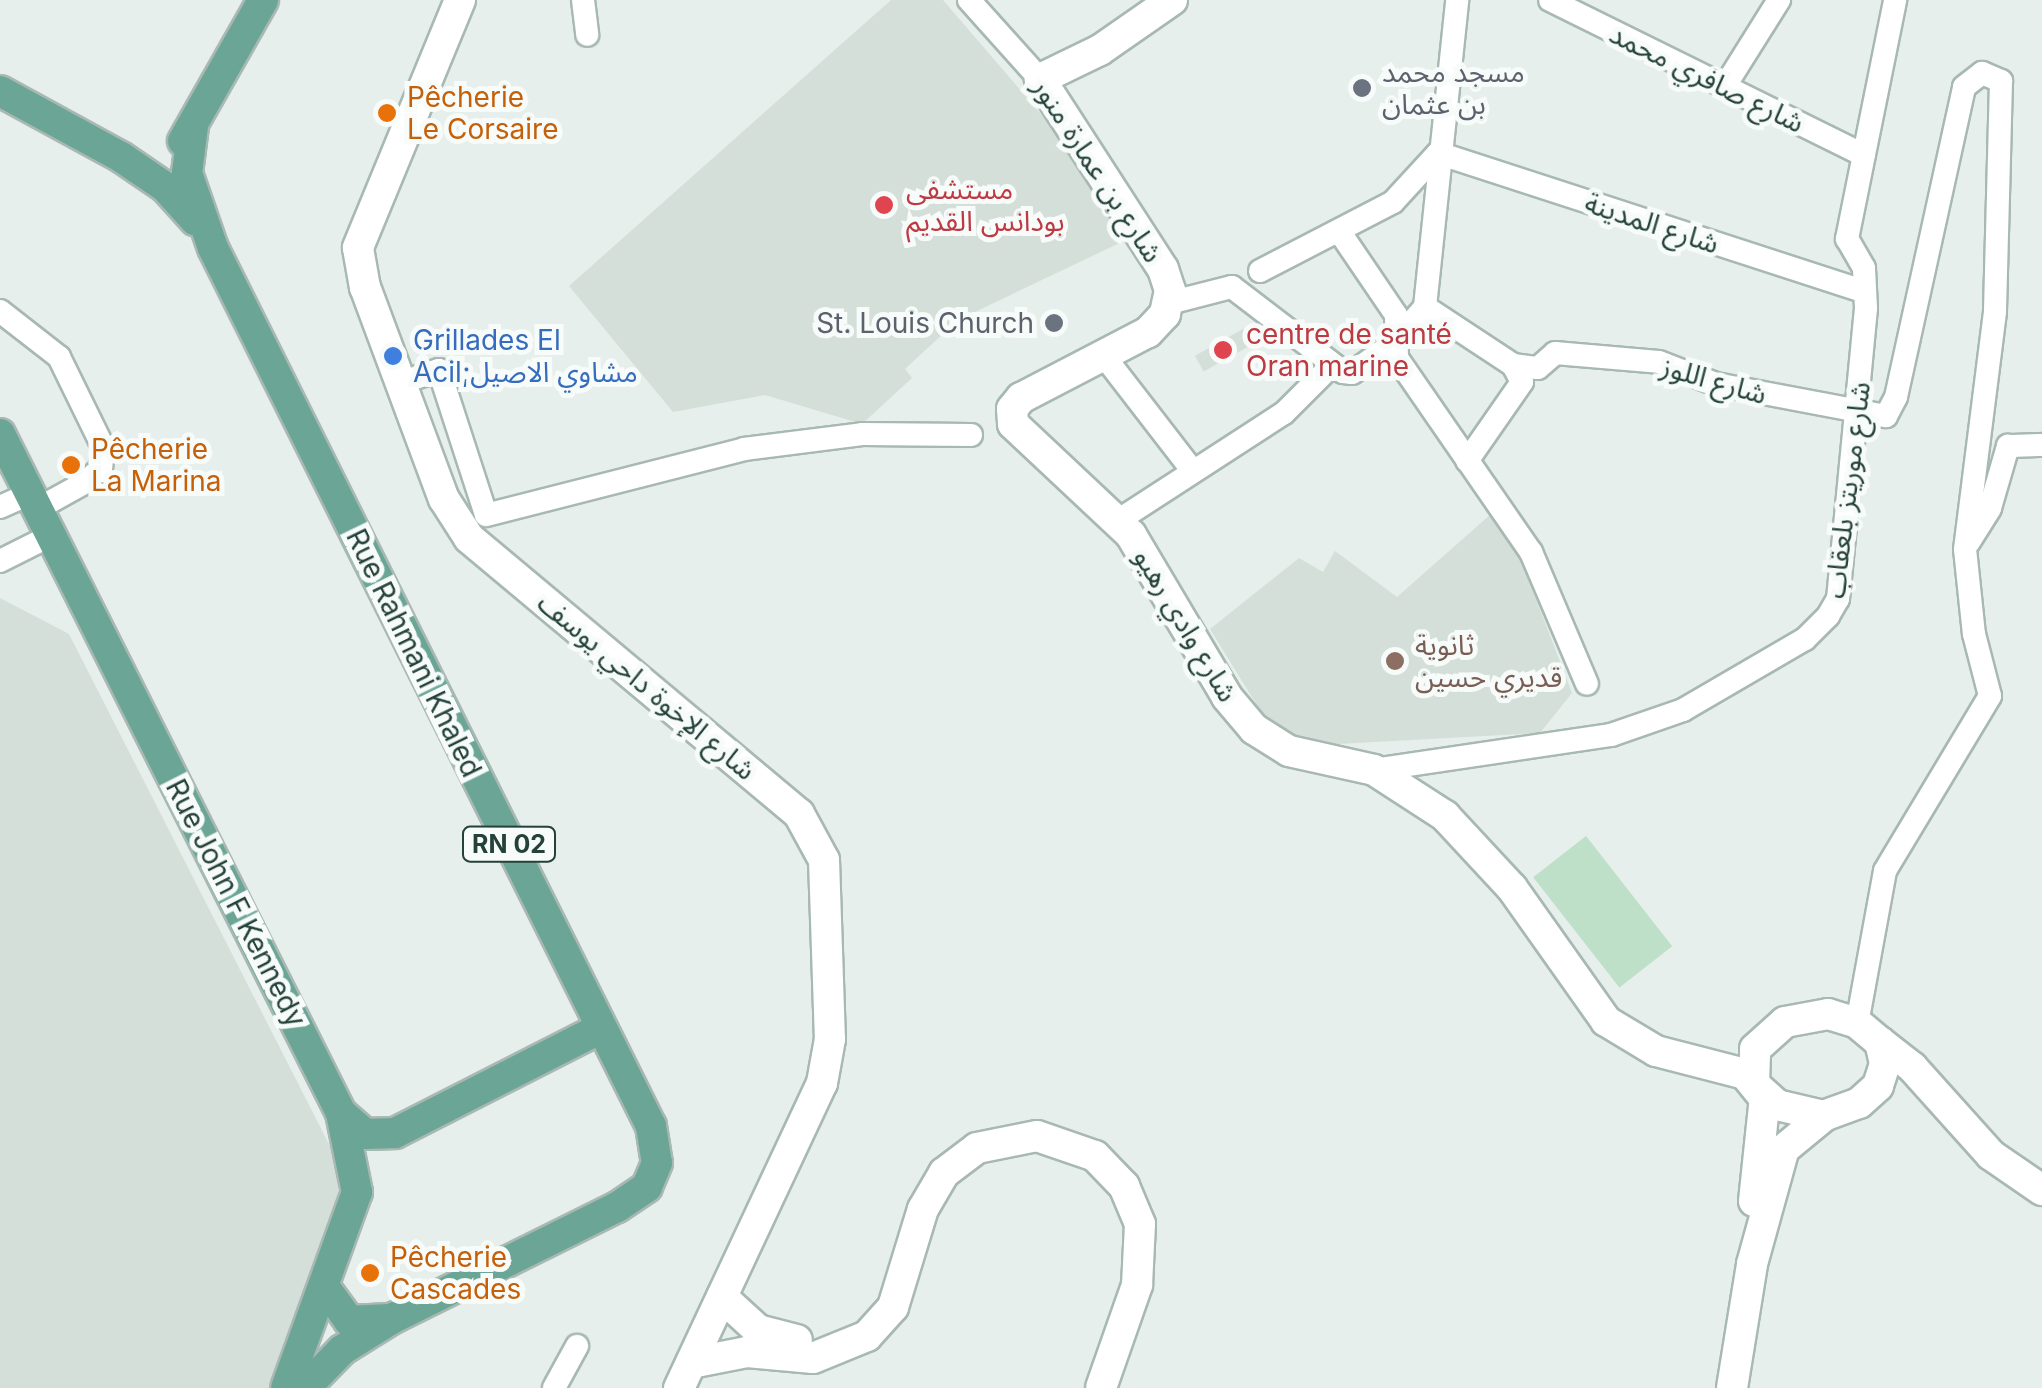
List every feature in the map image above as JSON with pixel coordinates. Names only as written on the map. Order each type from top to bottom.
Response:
[{"type":"main road","points":[[121,157],[166,163],[193,126],[263,0]]},
{"type":"main road","name":"RN 02","points":[[0,91],[121,157],[183,203],[213,248]]},
{"type":"main road","points":[[193,126],[187,173],[213,248]]},
{"type":"main road","name":"Rue Rahmani Khaled","points":[[213,248],[650,1126],[656,1163],[646,1187],[393,1318],[342,1350],[305,1388]]},
{"type":"main road","name":"Rue John F Kennedy","points":[[0,434],[341,1113],[356,1192],[326,1288],[286,1388]]},
{"type":"main road","points":[[341,1113],[366,1134],[395,1134],[600,1028]]},
{"type":"main road","points":[[326,1288],[349,1321],[393,1318]]},
{"type":"street","name":"شارع الإخوة داحي يوسف","points":[[460,0],[358,248],[400,383],[444,500],[469,538],[799,814],[824,860],[830,910],[827,1062],[813,1108],[685,1376]]},
{"type":"street","points":[[583,0],[587,35]]},
{"type":"street","name":"شارع بن عمارة منور","points":[[969,0],[1040,79],[1163,269],[1170,303]]},
{"type":"street","points":[[1040,79],[1100,50],[1172,0]]},
{"type":"street","points":[[1120,520],[1284,413],[1340,370],[1394,343],[1425,306],[1457,0]]},
{"type":"street","name":"شارع صافري محمد","points":[[1550,0],[1864,155]]},
{"type":"street","points":[[1724,86],[1780,0]]},
{"type":"street","points":[[1866,292],[1864,268],[1848,240],[1895,0]]},
{"type":"street","points":[[1860,416],[1886,416],[1896,398],[1964,87],[1982,72],[1995,74],[2002,80],[1995,312],[1965,549],[1974,634],[1990,696],[1885,871],[1868,1033],[1886,1064],[1870,1094]]},
{"type":"street","points":[[1260,272],[1393,202],[1438,153]]},
{"type":"street","name":"شارع المدينة","points":[[1438,153],[1866,292]]},
{"type":"street","points":[[1339,231],[1396,315],[1397,358],[1531,552],[1587,684]]},
{"type":"street","points":[[1194,471],[1104,356],[1158,325],[1170,303],[1232,288],[1340,370]]},
{"type":"street","name":"شارع موريتز بلعقاب","points":[[1374,770],[1611,735],[1683,710],[1805,640],[1838,599],[1860,416],[1866,292]]},
{"type":"street","points":[[1425,306],[1513,365],[1522,382],[1467,461]]},
{"type":"street","points":[[0,311],[59,357],[103,448],[101,468],[41,512],[0,561]]},
{"type":"street","name":"شارع اللوز","points":[[1513,365],[1538,368],[1554,353],[1659,362],[1716,384],[1860,416]]},
{"type":"street","name":"شارع وادي رهيو","points":[[1104,356],[1021,398],[1012,409],[1017,431],[1120,520],[1226,697],[1254,729],[1289,751],[1374,770],[1471,839],[1589,1002],[1627,1037],[1656,1051],[1723,1064],[1746,1074],[1763,1096]]},
{"type":"street","points":[[400,383],[438,370],[486,514],[744,449],[862,434],[970,435]]},
{"type":"street","points":[[1965,549],[1990,508],[2008,446],[2042,446]]},
{"type":"street","points":[[0,507],[41,512]]},
{"type":"street","points":[[1656,1051],[1722,1049],[1762,1040],[1799,1016],[1828,1014],[1868,1033],[1912,1067],[1990,1155],[2042,1193]]},
{"type":"street","points":[[1762,1040],[1750,1073],[1763,1096],[1789,1111],[1824,1116]]},
{"type":"street","points":[[1752,1264],[1784,1149],[1824,1116],[1870,1094],[1907,1092],[1925,1101],[1988,1167],[2042,1193]]},
{"type":"street","points":[[1732,1388],[1752,1264],[1763,1096]]},
{"type":"street","points":[[685,1376],[747,1352],[813,1358],[845,1347],[877,1328],[893,1307],[923,1209],[944,1174],[996,1140],[1057,1139],[1111,1170],[1140,1224],[1140,1275],[1101,1388]]},
{"type":"street","points":[[722,1296],[768,1334],[845,1347]]},
{"type":"street","points":[[554,1388],[577,1346]]},
{"type":"shaded area","name":"مستشفى بودانس القديم","points":[[891,0],[943,0],[1090,171],[1128,239],[958,320],[905,369],[912,378],[862,424],[765,395],[673,412],[569,286]]},
{"type":"shaded area","name":"centre de santé Oran marine","points":[[1243,329],[1252,345],[1204,371],[1195,356]]},
{"type":"shaded area","name":"ثانوية قديري حسين","points":[[1491,514],[1517,549],[1572,693],[1540,733],[1320,745],[1269,725],[1210,629],[1299,558],[1323,572],[1335,551],[1397,597]]},
{"type":"shaded area","points":[[0,598],[69,634],[335,1156],[341,1217],[273,1388],[0,1388]]},
{"type":"green space","points":[[1586,836],[1672,946],[1619,988],[1533,877]]},
{"type":"place","name":"مسجد محمد بن عثمان","points":[[1362,88]]},
{"type":"place","name":"Pêcherie Le Corsaire","points":[[387,113]]},
{"type":"place","name":"مستشفى بودانس القديم","points":[[884,205]]},
{"type":"place","name":"St. Louis Church","points":[[1054,323]]},
{"type":"place","name":"centre de santé Oran marine","points":[[1223,350]]},
{"type":"place","name":"Grillades El Acil;مشاوي الاصيل","points":[[393,356]]},
{"type":"place","name":"Pêcherie La Marina","points":[[71,465]]},
{"type":"place","name":"ثانوية قديري حسين","points":[[1395,661]]},
{"type":"place","name":"Pêcherie Cascades","points":[[370,1273]]}]
